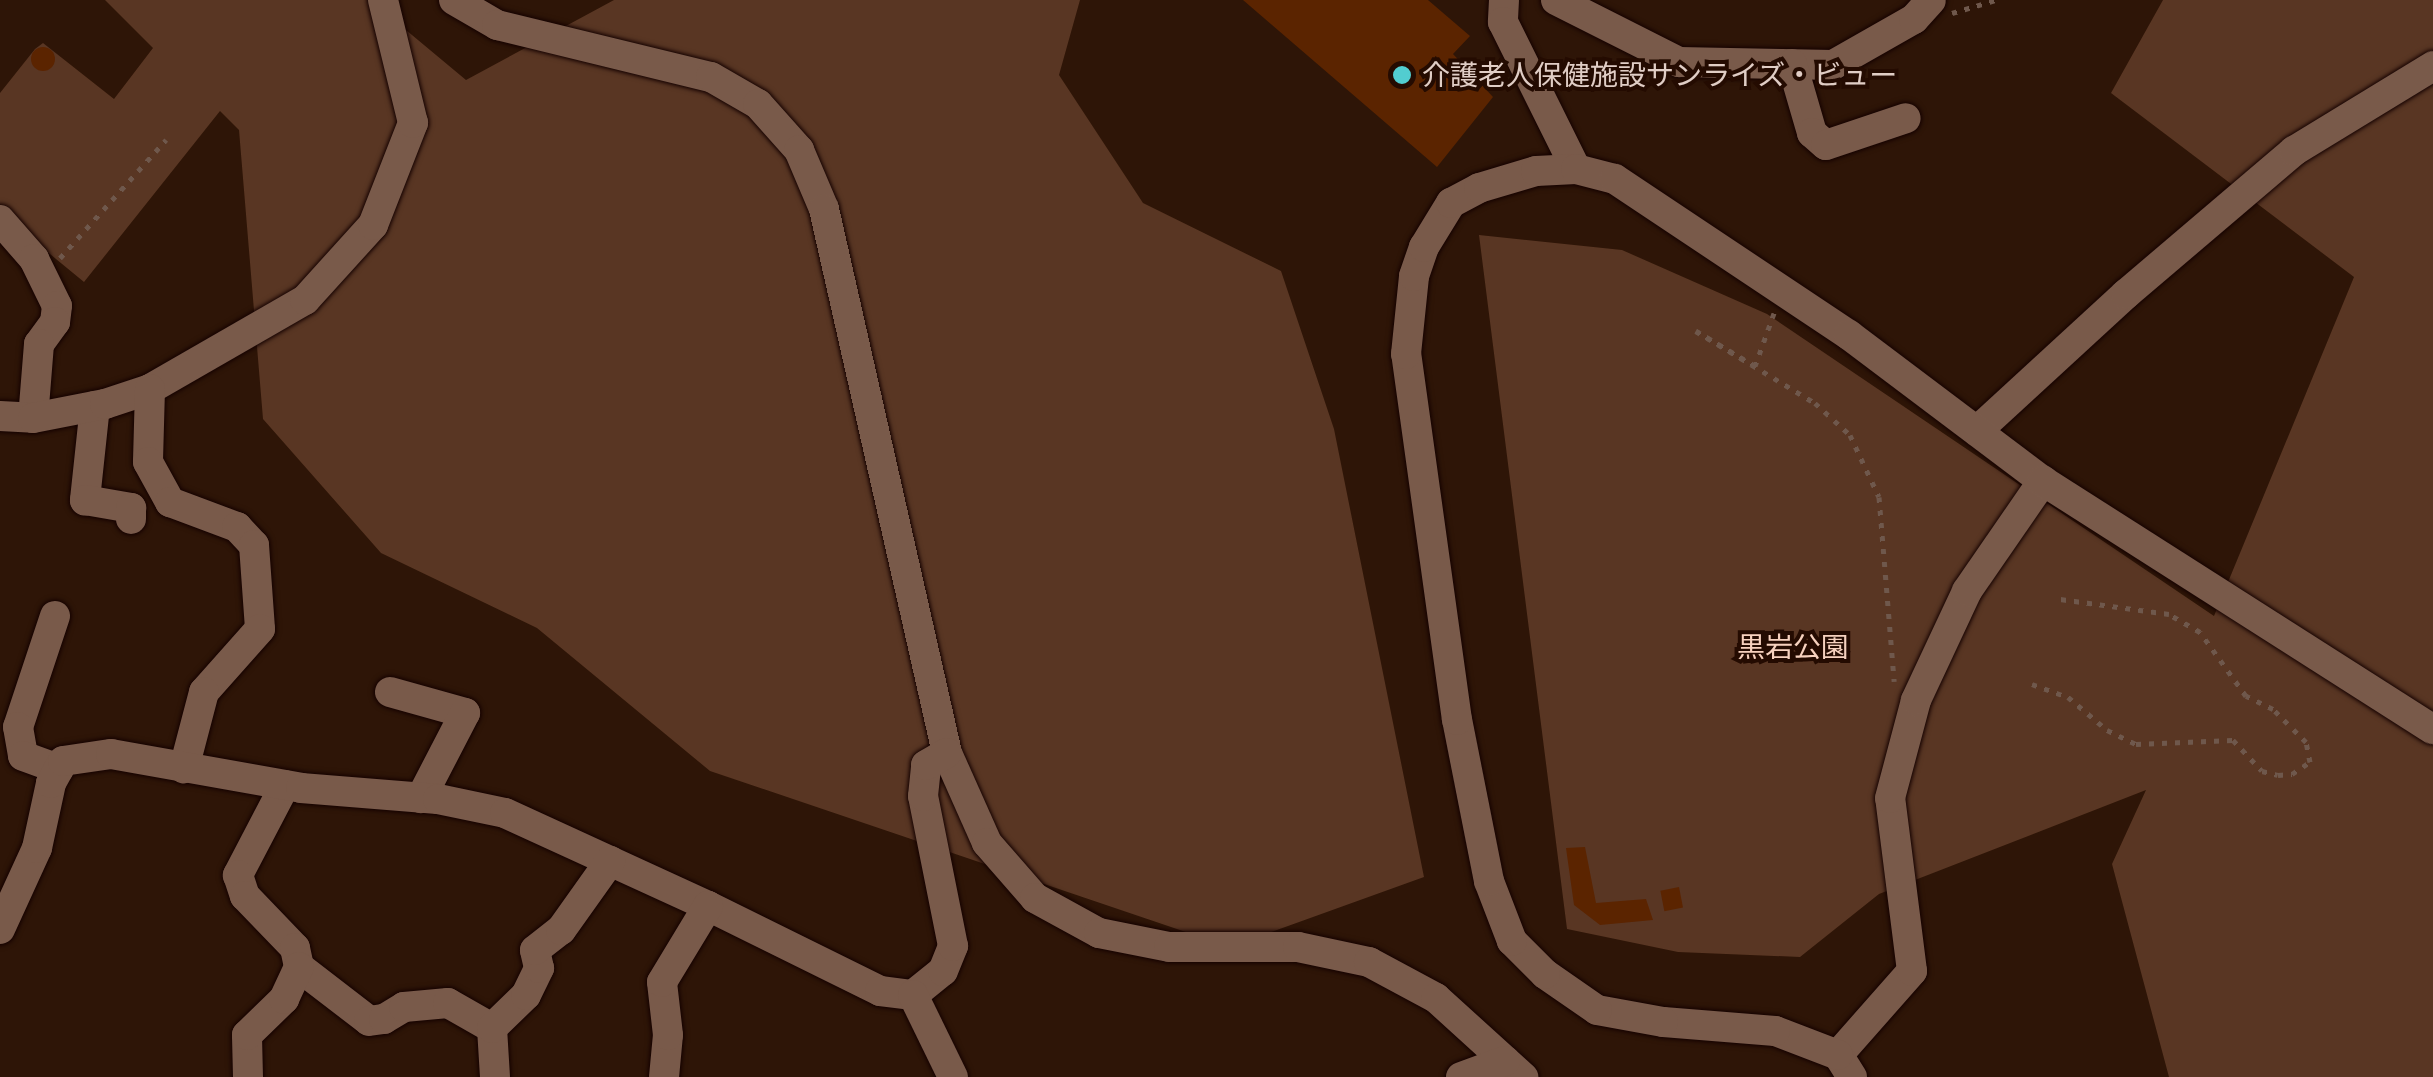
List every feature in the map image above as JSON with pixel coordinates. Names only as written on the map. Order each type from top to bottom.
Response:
[{"type":"street","points":[[0,416],[33,418],[96,406],[150,389],[306,300],[373,225],[413,123],[383,0]]},
{"type":"street","points":[[454,0],[497,25],[710,77],[758,104],[798,150],[824,209],[947,753],[987,843],[1035,898],[1099,933],[1170,947],[1298,947],[1369,962],[1436,998],[1514,1069]]},
{"type":"street","points":[[1504,0],[1503,22],[1576,169]]},
{"type":"street","points":[[1556,0],[1679,62],[1833,65],[1914,20],[1932,0]]},
{"type":"street","points":[[1792,64],[1812,133],[1826,144],[1906,118]]},
{"type":"street","points":[[1978,432],[2126,294],[2294,150],[2433,66]]},
{"type":"street","points":[[2043,480],[1968,591],[1916,700],[1890,798],[1912,971],[1845,1066],[1776,1031],[1662,1022],[1597,1010],[1546,974],[1512,940],[1489,881],[1457,720],[1406,354],[1414,276],[1424,247],[1451,203],[1479,188],[1536,170],[1576,169],[1615,179],[1782,290],[2043,480],[2433,729]]},
{"type":"street","points":[[0,220],[34,259],[57,306],[55,322],[39,344],[33,418]]},
{"type":"street","points":[[150,389],[148,462],[170,502],[237,527],[254,545],[260,629],[204,692],[184,768]]},
{"type":"street","points":[[96,406],[85,500],[131,508],[131,519]]},
{"type":"street","points":[[55,616],[18,728],[23,756],[59,769]]},
{"type":"street","points":[[390,692],[465,712],[421,798]]},
{"type":"street","points":[[0,929],[37,848],[51,782],[63,761],[111,754],[285,786],[421,798],[505,814],[708,906],[880,992],[914,995],[943,971],[953,946],[922,796],[926,766],[947,753]]},
{"type":"street","points":[[248,1077],[248,1035],[284,999],[299,967],[296,948],[245,896],[238,875],[285,786]]},
{"type":"street","points":[[495,1077],[492,1028],[526,995],[540,968],[536,950],[561,930],[610,861]]},
{"type":"street","points":[[664,1077],[668,1034],[662,982],[708,906]]},
{"type":"street","points":[[299,967],[369,1022],[384,1019],[404,1007],[448,1003],[492,1028]]},
{"type":"street","points":[[914,995],[953,1077]]},
{"type":"street","points":[[1460,1077],[1514,1069]]},
{"type":"path","points":[[73,242],[166,140]]},
{"type":"path","points":[[1755,366],[1782,290]]},
{"type":"path","points":[[1755,366],[1696,331],[1815,404],[1850,436],[1879,497],[1895,698]]},
{"type":"path","points":[[2032,684],[2068,697],[2108,730],[2136,744],[2233,740],[2262,771],[2278,776],[2292,774],[2310,762],[2306,742],[2274,709],[2246,696],[2200,632],[2152,610],[2060,599]]},
{"type":"green space","points":[[105,0],[370,0],[466,80],[614,0],[1080,0],[1059,75],[1143,203],[1281,271],[1334,429],[1424,877],[1230,947],[710,771],[537,628],[381,553],[263,419],[239,130],[220,111],[84,282],[0,213],[0,93],[35,49],[43,43],[114,99],[153,48]]},
{"type":"green space","name":"黒岩公園","points":[[2163,0],[2433,0],[2433,1077],[2169,1077],[2112,864],[2146,790],[1879,894],[1800,957],[1678,952],[1567,929],[1479,235],[1622,250],[1767,314],[2214,616],[2354,277],[2111,93]]},
{"type":"building","name":"介護老人保健施設サンライズ・ビュー","points":[[1243,0],[1428,0],[1470,36],[1453,54],[1493,97],[1437,167]]},
{"type":"building","points":[[43,47],[52,50],[52,68],[43,71],[34,68],[31,59],[34,50]]},
{"type":"building","points":[[1585,847],[1596,903],[1646,899],[1653,920],[1600,925],[1574,905],[1566,848]]},
{"type":"building","points":[[1679,887],[1683,908],[1664,911],[1660,891]]},
{"type":"place","name":"介護老人保健施設サンライズ・ビュー","points":[[1402,75]]}]
